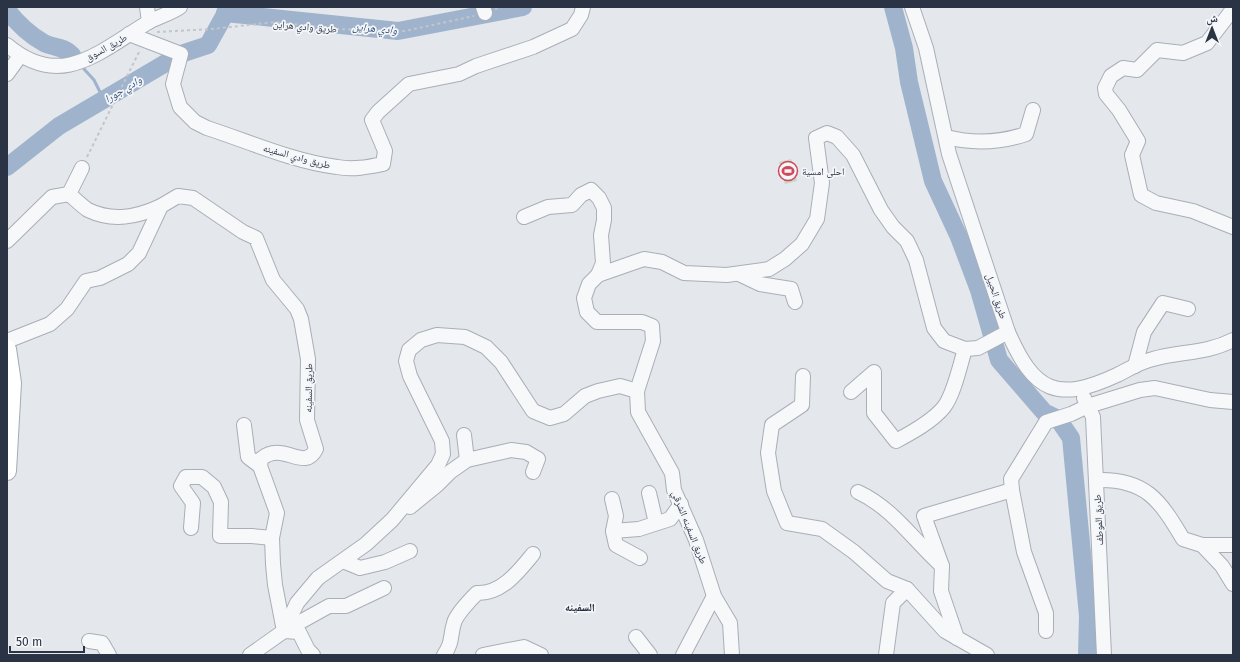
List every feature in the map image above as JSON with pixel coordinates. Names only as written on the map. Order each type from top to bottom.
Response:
[{"type":"main road","points":[[7,349],[12,383],[7,471]]},
{"type":"street","points":[[147,7],[150,27]]},
{"type":"street","name":"طريق السوق","points":[[7,45],[20,56],[43,66],[70,65],[91,57],[129,34],[150,27],[180,7]]},
{"type":"street","name":"طريق وادي السفينه","points":[[129,34],[182,54],[172,84],[180,107],[195,122],[207,128],[302,160],[338,168],[359,168],[383,164],[385,151],[372,120],[378,112],[409,84],[459,74],[476,66],[533,48],[572,29],[581,15],[583,7]]},
{"type":"street","name":"طريق الحبيل","points":[[912,7],[926,48],[956,175],[999,300],[1008,332],[1022,359],[1042,383],[1053,388],[1071,390],[1080,389],[1118,375],[1154,358],[1208,350],[1233,340]]},
{"type":"street","points":[[1233,9],[1207,43],[1183,53],[1157,50],[1137,70],[1123,68],[1111,76],[1105,88],[1106,94],[1119,110],[1138,141],[1132,155],[1141,195],[1156,203],[1193,211],[1233,228]]},
{"type":"street","points":[[7,74],[20,56]]},
{"type":"street","points":[[946,137],[967,142],[1009,140],[1026,134],[1033,110]]},
{"type":"street","points":[[598,275],[644,259],[662,262],[684,273],[739,274],[769,269],[774,266],[785,259],[802,244],[810,233],[817,219],[822,183],[816,138],[827,133],[837,137],[854,155],[881,210],[893,227],[908,241],[916,260],[934,328],[944,341],[965,349],[978,348],[1008,332]]},
{"type":"street","points":[[7,241],[52,197],[69,194],[82,168]]},
{"type":"street","points":[[524,217],[548,207],[572,205],[581,195],[591,190],[599,198],[604,208],[604,220],[601,236],[603,263],[598,275]]},
{"type":"street","name":"طريق السفينه","points":[[69,194],[88,209],[107,216],[126,218],[144,214],[178,196],[193,198],[243,232],[256,238],[273,280],[297,309],[301,319],[308,359],[307,420],[316,449],[313,455],[301,459],[280,452],[266,454],[261,459],[260,466]]},
{"type":"street","points":[[7,341],[50,324],[67,309],[86,281],[100,278],[128,264],[139,253],[161,206]]},
{"type":"street","points":[[739,274],[760,284],[791,289],[795,302]]},
{"type":"street","name":"طريق السفينه الشرقي","points":[[598,275],[589,284],[584,298],[588,312],[597,322],[642,322],[652,326],[653,341],[637,391],[638,412],[672,474],[674,490],[702,556],[714,596],[730,623],[732,655]]},
{"type":"street","points":[[1135,366],[1144,332],[1163,303],[1188,309]]},
{"type":"street","points":[[392,520],[438,465],[443,454],[442,440],[410,376],[406,361],[409,350],[421,340],[437,335],[465,337],[486,347],[501,362],[534,411],[550,418],[564,414],[585,396],[598,391],[620,386],[637,391]]},
{"type":"street","points":[[851,392],[874,372],[874,413],[896,440],[914,432],[944,407],[957,379],[965,349]]},
{"type":"street","points":[[803,376],[802,405],[772,425],[768,453],[774,492],[787,523],[822,529],[854,552],[887,581],[907,589],[945,631],[972,650],[987,655]]},
{"type":"street","points":[[1046,631],[1046,613],[1024,552],[1011,479],[1046,422],[1071,414],[1088,406],[1140,390],[1155,388],[1210,400],[1233,402]]},
{"type":"street","name":"طريق الموطف","points":[[1080,389],[1093,417],[1104,655]]},
{"type":"street","points":[[244,425],[248,457],[260,466],[277,513],[272,538],[275,585],[284,631]]},
{"type":"street","points":[[464,435],[467,460]]},
{"type":"street","points":[[284,631],[297,603],[318,578],[344,562],[392,520],[467,460],[511,450],[526,452],[538,459],[533,472]]},
{"type":"street","points":[[191,528],[193,503],[182,486],[186,477],[202,477],[214,487],[221,502],[220,536],[252,536],[272,538]]},
{"type":"street","points":[[1096,480],[1117,479],[1142,488],[1164,508],[1183,539],[1202,545],[1233,545]]},
{"type":"street","points":[[957,638],[940,591],[942,566],[924,516],[1012,490]]},
{"type":"street","points":[[858,492],[868,497],[898,520],[920,547],[942,566]]},
{"type":"street","points":[[649,493],[656,523]]},
{"type":"street","points":[[612,499],[616,516],[613,531],[616,545],[640,558]]},
{"type":"street","points":[[613,531],[639,529],[670,518],[681,504]]},
{"type":"street","points":[[1202,545],[1222,566],[1233,584]]},
{"type":"street","points":[[344,562],[360,568],[385,562],[410,551]]},
{"type":"street","points":[[444,655],[452,643],[454,622],[472,598],[477,593],[488,593],[498,589],[518,573],[534,554]]},
{"type":"street","points":[[250,655],[284,631],[329,606],[346,606],[384,588]]},
{"type":"street","points":[[886,655],[893,603],[907,589]]},
{"type":"street","points":[[683,655],[714,596]]},
{"type":"street","points":[[284,631],[299,632],[308,650],[313,655]]},
{"type":"street","points":[[636,637],[650,655]]},
{"type":"street","points":[[89,641],[102,643],[109,655]]},
{"type":"street","points":[[483,655],[524,647],[541,655]]},
{"type":"path","name":"طريق وادي هراين","points":[[150,27],[212,29],[275,22],[336,30],[405,31],[468,18],[484,10],[502,7]]},
{"type":"path","points":[[82,168],[143,45],[129,34]]},
{"type":"green space","name":"احلى امسية","points":[[791,159],[797,181],[785,184],[779,162]]},
{"type":"waterway","name":"وادي جورا","points":[[7,167],[59,126],[181,54],[208,45],[229,7]]},
{"type":"waterway","name":"وادي هراين","points":[[225,13],[398,31],[523,7]]},
{"type":"waterway","points":[[893,7],[904,48],[909,82],[933,181],[959,237],[979,290],[999,360],[1044,412],[1058,419],[1071,438],[1088,616],[1087,655]]},
{"type":"waterway","points":[[7,10],[15,20],[39,40],[48,45],[66,50],[72,55]]},
{"type":"waterway","points":[[84,69],[94,80],[104,100]]},
{"type":"place","name":"احلى امسية","points":[[788,171]]},
{"type":"district","name":"السفينه","points":[[580,607]]}]
